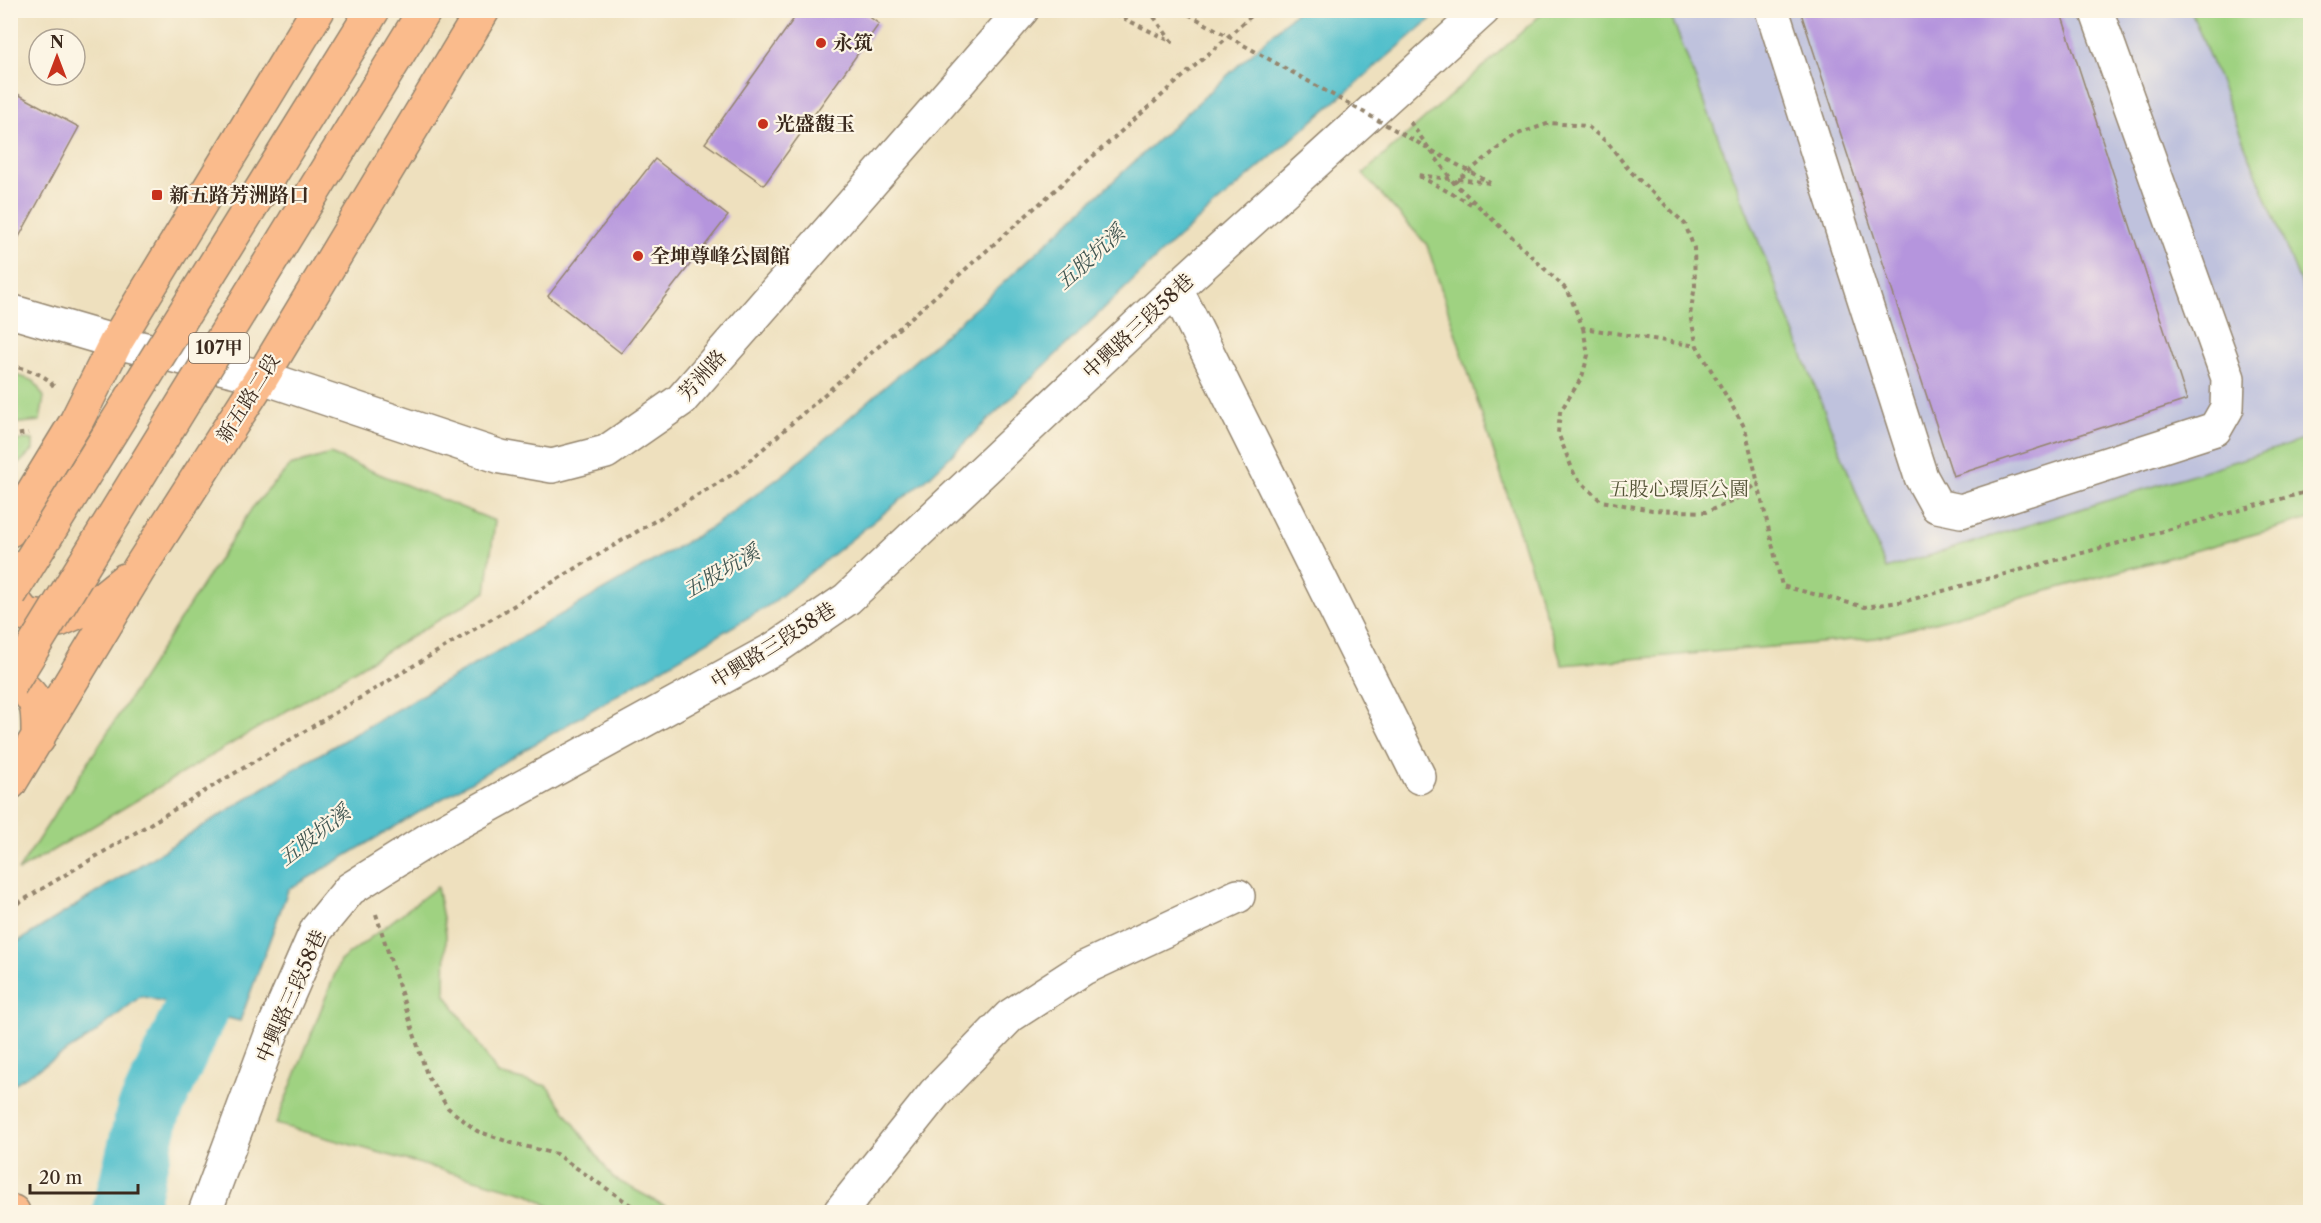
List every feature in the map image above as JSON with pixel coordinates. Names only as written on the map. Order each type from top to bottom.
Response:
[{"type":"main road","points":[[10,530],[76,422],[116,342],[318,10]]},
{"type":"main road","name":"107甲","points":[[10,595],[373,10]]},
{"type":"main road","name":"107甲","points":[[10,685],[425,10]]},
{"type":"main road","name":"新五路二段","points":[[10,783],[139,569],[262,377],[483,10]]},
{"type":"main road","points":[[10,544],[30,498]]},
{"type":"main road","points":[[10,595],[25,615],[59,620],[94,605],[139,569]]},
{"type":"main road","points":[[10,678],[30,693],[38,709],[38,739]]},
{"type":"street","name":"芳洲路","points":[[10,311],[116,342],[262,377],[501,457],[552,466],[606,452],[681,400],[1022,10]]},
{"type":"street","name":"中興路三段58巷","points":[[206,1212],[272,1032],[317,929],[350,888],[439,833],[774,649],[847,599],[1176,289],[1483,10]]},
{"type":"street","points":[[1772,10],[1921,477],[1937,506],[1961,511],[2215,429],[2228,408],[2228,378],[2096,10]]},
{"type":"street","points":[[1176,289],[1419,777]]},
{"type":"street","points":[[840,1212],[935,1093],[1010,1016],[1084,968],[1238,896]]},
{"type":"path","points":[[1107,10],[1172,42],[1149,10]]},
{"type":"path","points":[[1181,10],[1490,183],[1417,175],[1480,209]]},
{"type":"path","points":[[10,908],[738,471],[1258,10]]},
{"type":"path","points":[[1391,94],[1454,183],[1568,291],[1583,328],[1588,355],[1582,377],[1560,412],[1558,434],[1575,476],[1601,501],[1652,510],[1706,512],[1731,502],[1759,483]]},
{"type":"path","points":[[1454,183],[1515,135],[1550,123],[1587,126],[1608,143],[1629,170],[1685,224],[1694,248],[1695,286],[1690,315],[1698,346],[1745,428],[1782,586],[1865,607],[1906,601],[2310,491]]},
{"type":"path","points":[[1583,328],[1698,346]]},
{"type":"path","points":[[10,365],[38,373],[51,382],[76,422]]},
{"type":"path","points":[[365,879],[427,1075],[448,1108],[477,1131],[556,1154],[641,1212]]},
{"type":"shaded area","points":[[1669,11],[2191,11],[2310,307],[2310,438],[1886,569]]},
{"type":"green space","name":"五股心環原公園","points":[[1545,11],[1669,11],[1886,569],[2310,438],[2310,519],[1876,638],[1562,665],[1427,245],[1363,174]]},
{"type":"green space","points":[[2191,11],[2310,11],[2310,307]]},
{"type":"green space","points":[[11,373],[34,381],[44,397],[40,421],[11,424]]},
{"type":"green space","points":[[24,439],[33,440],[33,450],[11,471],[11,443]]},
{"type":"green space","points":[[330,454],[495,521],[486,592],[18,871],[252,508],[290,466]]},
{"type":"green space","points":[[437,887],[446,934],[445,993],[498,1074],[547,1086],[613,1178],[676,1212],[559,1212],[529,1194],[276,1124],[340,961]]},
{"type":"water","name":"五股坑溪","points":[[1297,11],[1440,11],[1175,240],[929,477],[771,604],[288,890],[240,1021],[141,996],[90,1037],[11,1086],[11,946],[289,772],[712,527],[788,471],[987,298]]},
{"type":"building","points":[[800,10],[860,10],[879,24],[764,185],[705,143]]},
{"type":"building","points":[[1800,10],[2060,10],[2187,400],[1953,476]]},
{"type":"building","points":[[10,90],[79,127],[13,248],[10,246]]},
{"type":"building","name":"全坤尊峰公園館","points":[[655,159],[728,216],[621,353],[548,296]]},
{"type":"waterway","points":[[124,1212],[148,1113],[233,931]]},
{"type":"place","name":"永筑","points":[[821,43]]},
{"type":"place","name":"光盛馥玉","points":[[763,124]]},
{"type":"place","name":"新五路芳洲路口","points":[[157,195]]},
{"type":"place","name":"全坤尊峰公園館","points":[[638,256]]}]
